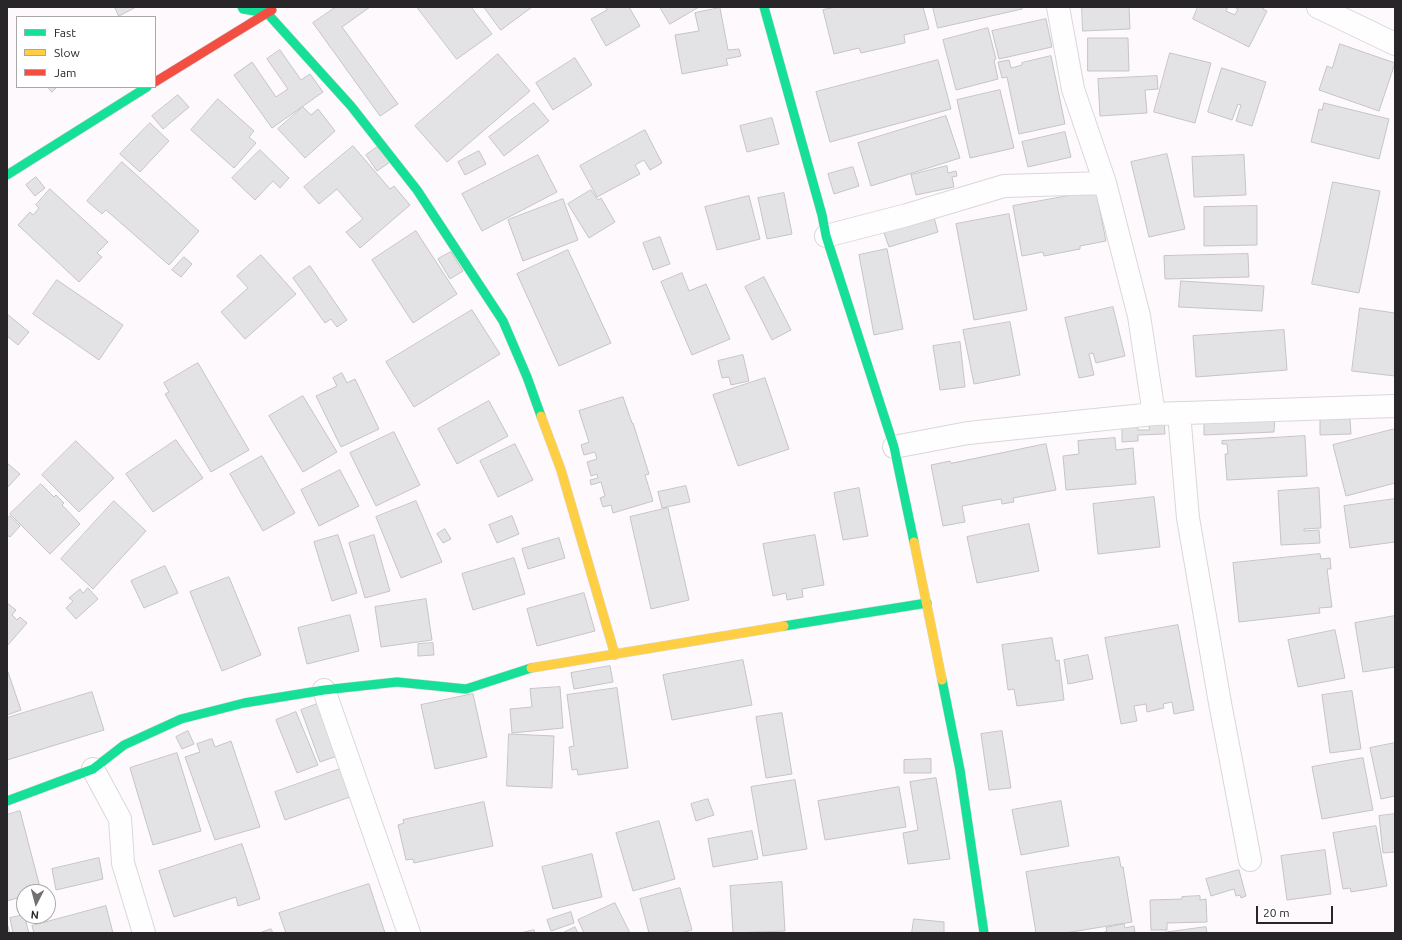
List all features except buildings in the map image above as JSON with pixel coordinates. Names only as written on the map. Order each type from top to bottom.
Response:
[{"type":"street","points":[[242,7],[243,9],[268,12],[351,106],[417,190],[503,321],[527,377],[561,470],[615,655]]},
{"type":"street","points":[[156,81],[277,7]]},
{"type":"street","points":[[764,7],[822,215],[826,236],[894,447],[960,770],[984,933]]},
{"type":"street","points":[[1058,7],[1072,89],[1105,183],[1139,316],[1154,414]]},
{"type":"street","points":[[1318,7],[1395,44]]},
{"type":"street","points":[[7,175],[145,88]]},
{"type":"street","points":[[826,236],[907,215],[1004,186],[1105,183]]},
{"type":"street","points":[[894,447],[968,433],[1154,414],[1395,406]]},
{"type":"street","points":[[1179,413],[1188,518],[1220,703],[1250,860]]},
{"type":"street","points":[[7,801],[93,768],[124,745],[181,719],[244,703],[324,690],[397,682],[466,689],[532,668],[927,603]]},
{"type":"street","points":[[324,690],[409,933]]},
{"type":"street","points":[[93,768],[120,819],[123,863],[144,933]]},
{"type":"traffic: fast","points":[[242,7],[243,9],[267,13],[351,106],[417,190],[503,321],[527,377],[541,416]]},
{"type":"traffic: fast","points":[[764,7],[822,215],[826,236],[894,447],[914,542]]},
{"type":"traffic: fast","points":[[7,175],[145,88]]},
{"type":"traffic: fast","points":[[784,626],[927,603]]},
{"type":"traffic: fast","points":[[7,801],[93,769],[124,745],[181,719],[244,703],[324,690],[397,682],[466,689],[531,668]]},
{"type":"traffic: fast","points":[[942,680],[960,770],[984,933]]},
{"type":"traffic: slow","points":[[541,416],[561,470],[615,655]]},
{"type":"traffic: slow","points":[[914,542],[942,680]]},
{"type":"traffic: slow","points":[[531,668],[784,626]]},
{"type":"traffic: jam","points":[[156,81],[272,10]]}]
